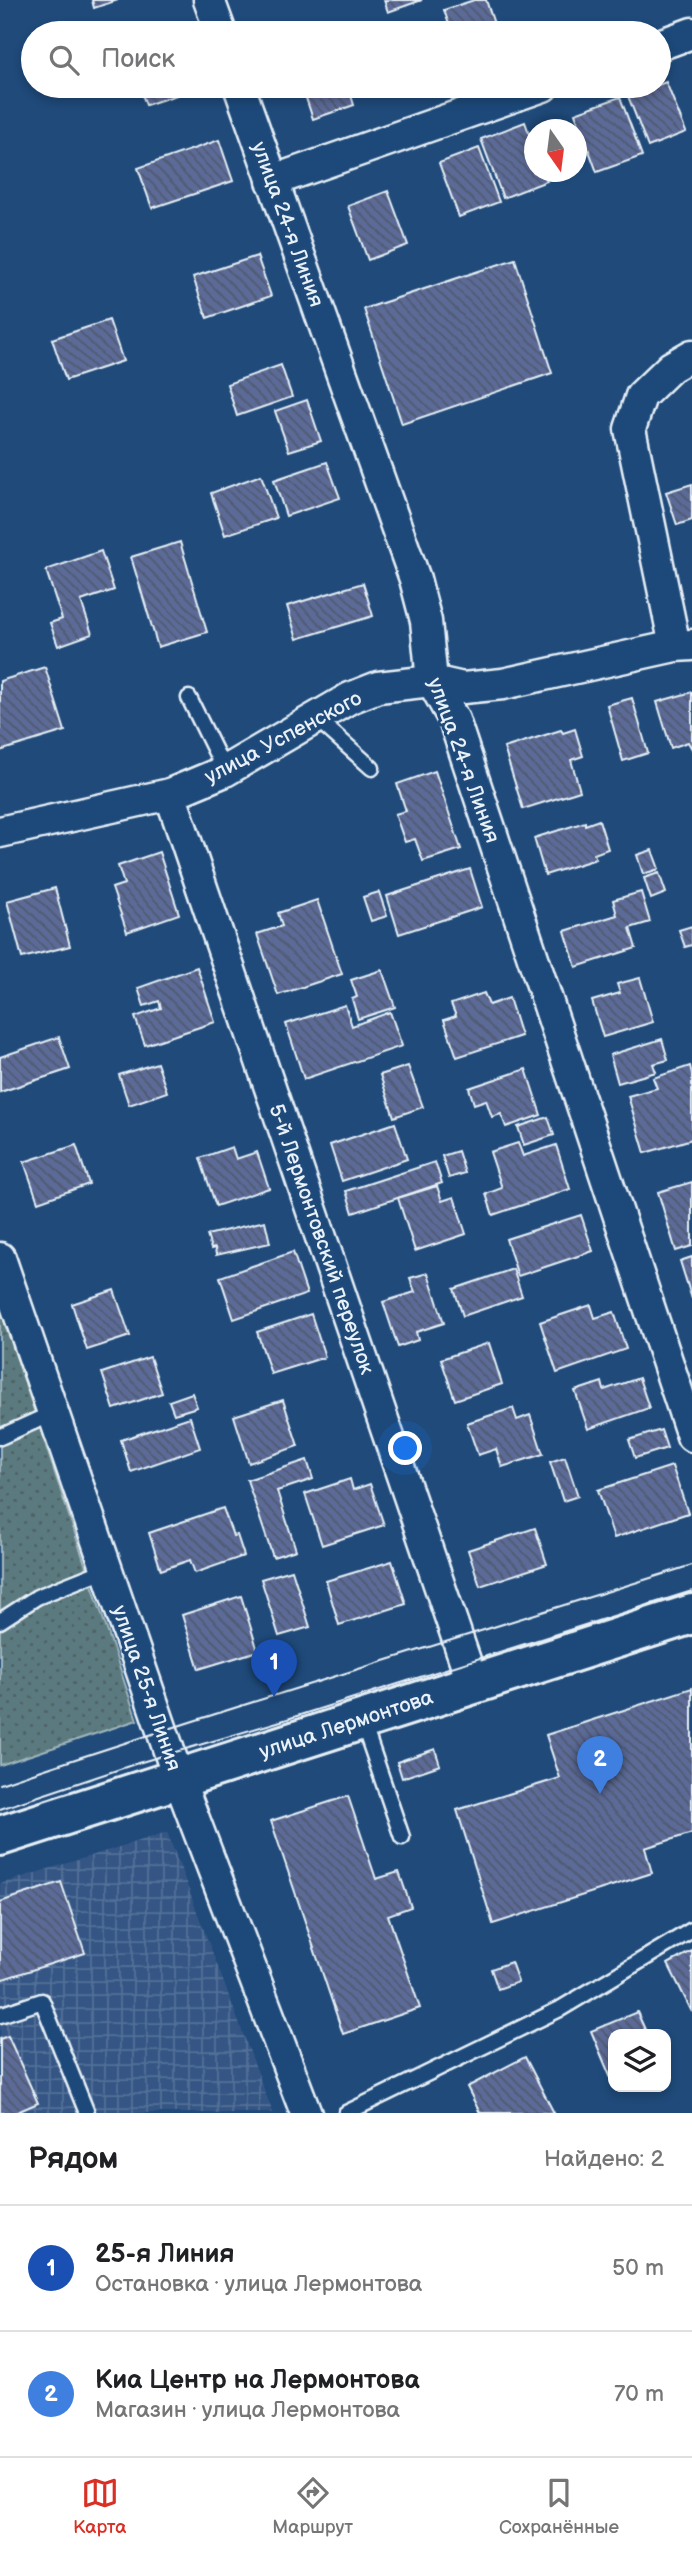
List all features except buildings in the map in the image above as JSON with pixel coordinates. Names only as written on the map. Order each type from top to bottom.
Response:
[{"type":"street","points":[[209,0],[217,21]]},
{"type":"street","points":[[671,41],[692,33]]},
{"type":"street","name":"улица 24-я Линия","points":[[243,98],[415,579],[426,621],[432,681],[457,731],[692,1436]]},
{"type":"street","points":[[272,181],[509,98]]},
{"type":"street","points":[[684,646],[630,429],[640,396],[671,367],[692,355]]},
{"type":"street","name":"улица Успенского","points":[[0,832],[170,794],[225,771],[350,698],[378,687],[432,681],[463,688],[503,684],[684,646]]},
{"type":"street","name":"5-й Лермонтовский переулок","points":[[170,794],[473,1684]]},
{"type":"street","name":"улица 25-я Линия","points":[[0,1258],[178,1777],[306,2113]]},
{"type":"street","name":"улица Лермонтова","points":[[0,1836],[692,1614]]},
{"type":"lane","points":[[190,698],[225,771]]},
{"type":"lane","points":[[316,718],[372,768]]},
{"type":"lane","points":[[0,1437],[53,1413]]},
{"type":"lane","points":[[0,1621],[37,1597],[107,1569]]},
{"type":"lane","points":[[362,1719],[402,1837]]},
{"type":"lane","points":[[346,2113],[560,2009],[692,1930]]},
{"type":"lane","points":[[0,2015],[42,2001],[87,2113]]},
{"type":"shaded area","points":[[167,1832],[273,2113],[0,2113],[0,1884]]},
{"type":"green space","points":[[0,1308],[137,1720],[0,1765]]},
{"type":"tram line","points":[[0,1784],[692,1565]]},
{"type":"tram line","points":[[0,1809],[138,1763],[281,1721],[692,1591]]},
{"type":"place","name":"25-я Линия","points":[[274,1697]]},
{"type":"place","name":"Киа Центр на Лермонтова","points":[[600,1794]]}]
